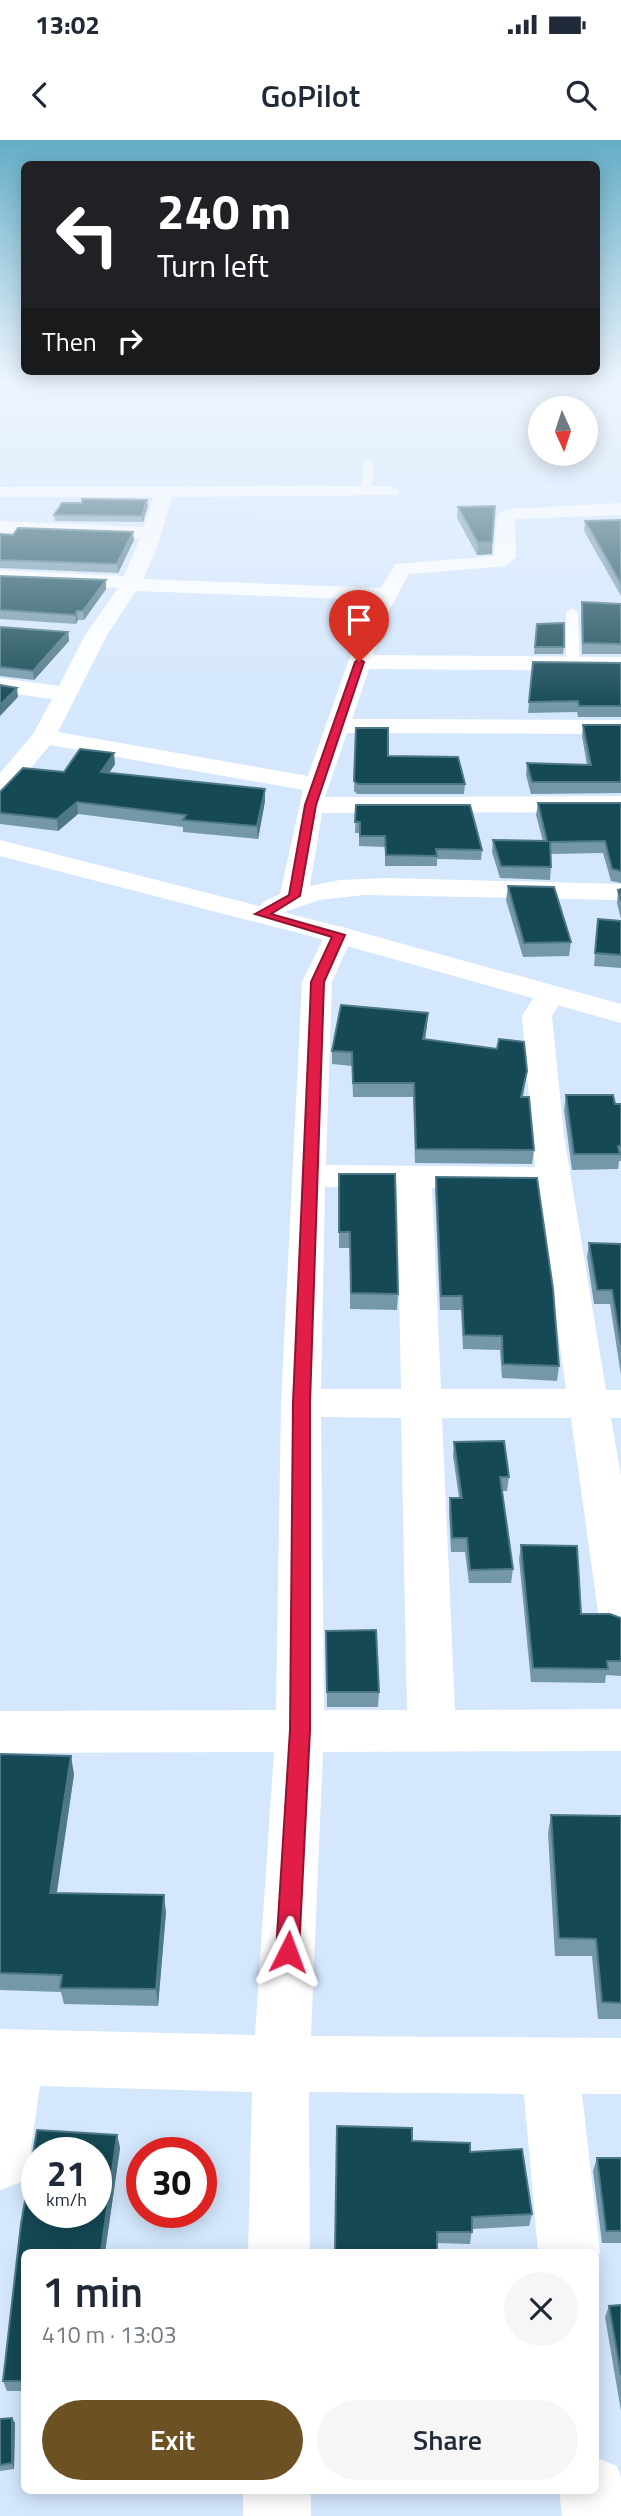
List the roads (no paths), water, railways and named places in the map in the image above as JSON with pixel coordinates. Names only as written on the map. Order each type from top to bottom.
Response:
[{"type":"street","points":[[0,492],[391,491]]},
{"type":"street","points":[[0,524],[25,492]]},
{"type":"street","points":[[0,789],[44,737],[96,635],[130,584],[164,492]]},
{"type":"street","points":[[294,896],[314,795],[359,662],[386,594],[402,568],[499,562],[506,557],[506,516],[513,513],[621,509]]},
{"type":"street","points":[[0,524],[151,533]]},
{"type":"street","points":[[0,576],[386,594]]},
{"type":"street","points":[[69,633],[96,635]]},
{"type":"street","points":[[359,662],[621,664]]},
{"type":"street","points":[[0,685],[67,694]]},
{"type":"street","points":[[337,726],[621,727]]},
{"type":"street","points":[[44,737],[314,795],[621,804]]},
{"type":"street","points":[[0,848],[261,914],[621,1014]]},
{"type":"street","points":[[261,914],[294,896],[366,887],[621,892]]},
{"type":"street","points":[[279,2249],[281,2064],[300,1730],[301,1403],[308,1176],[317,982],[339,935]]},
{"type":"street","points":[[550,995],[537,1016],[554,1178],[604,1404],[621,1612]]},
{"type":"street","points":[[308,1176],[554,1178]]},
{"type":"street","points":[[414,1177],[432,1730]]},
{"type":"street","points":[[301,1403],[604,1404]]},
{"type":"street","points":[[0,1732],[621,1730]]},
{"type":"street","points":[[0,2161],[8,2057],[281,2064],[621,2066]]},
{"type":"street","points":[[550,2066],[569,2249]]},
{"type":"street","points":[[277,2494],[277,2516]]},
{"type":"street","points":[[593,2494],[596,2516]]},
{"type":"lane","points":[[572,612],[573,664]]}]
